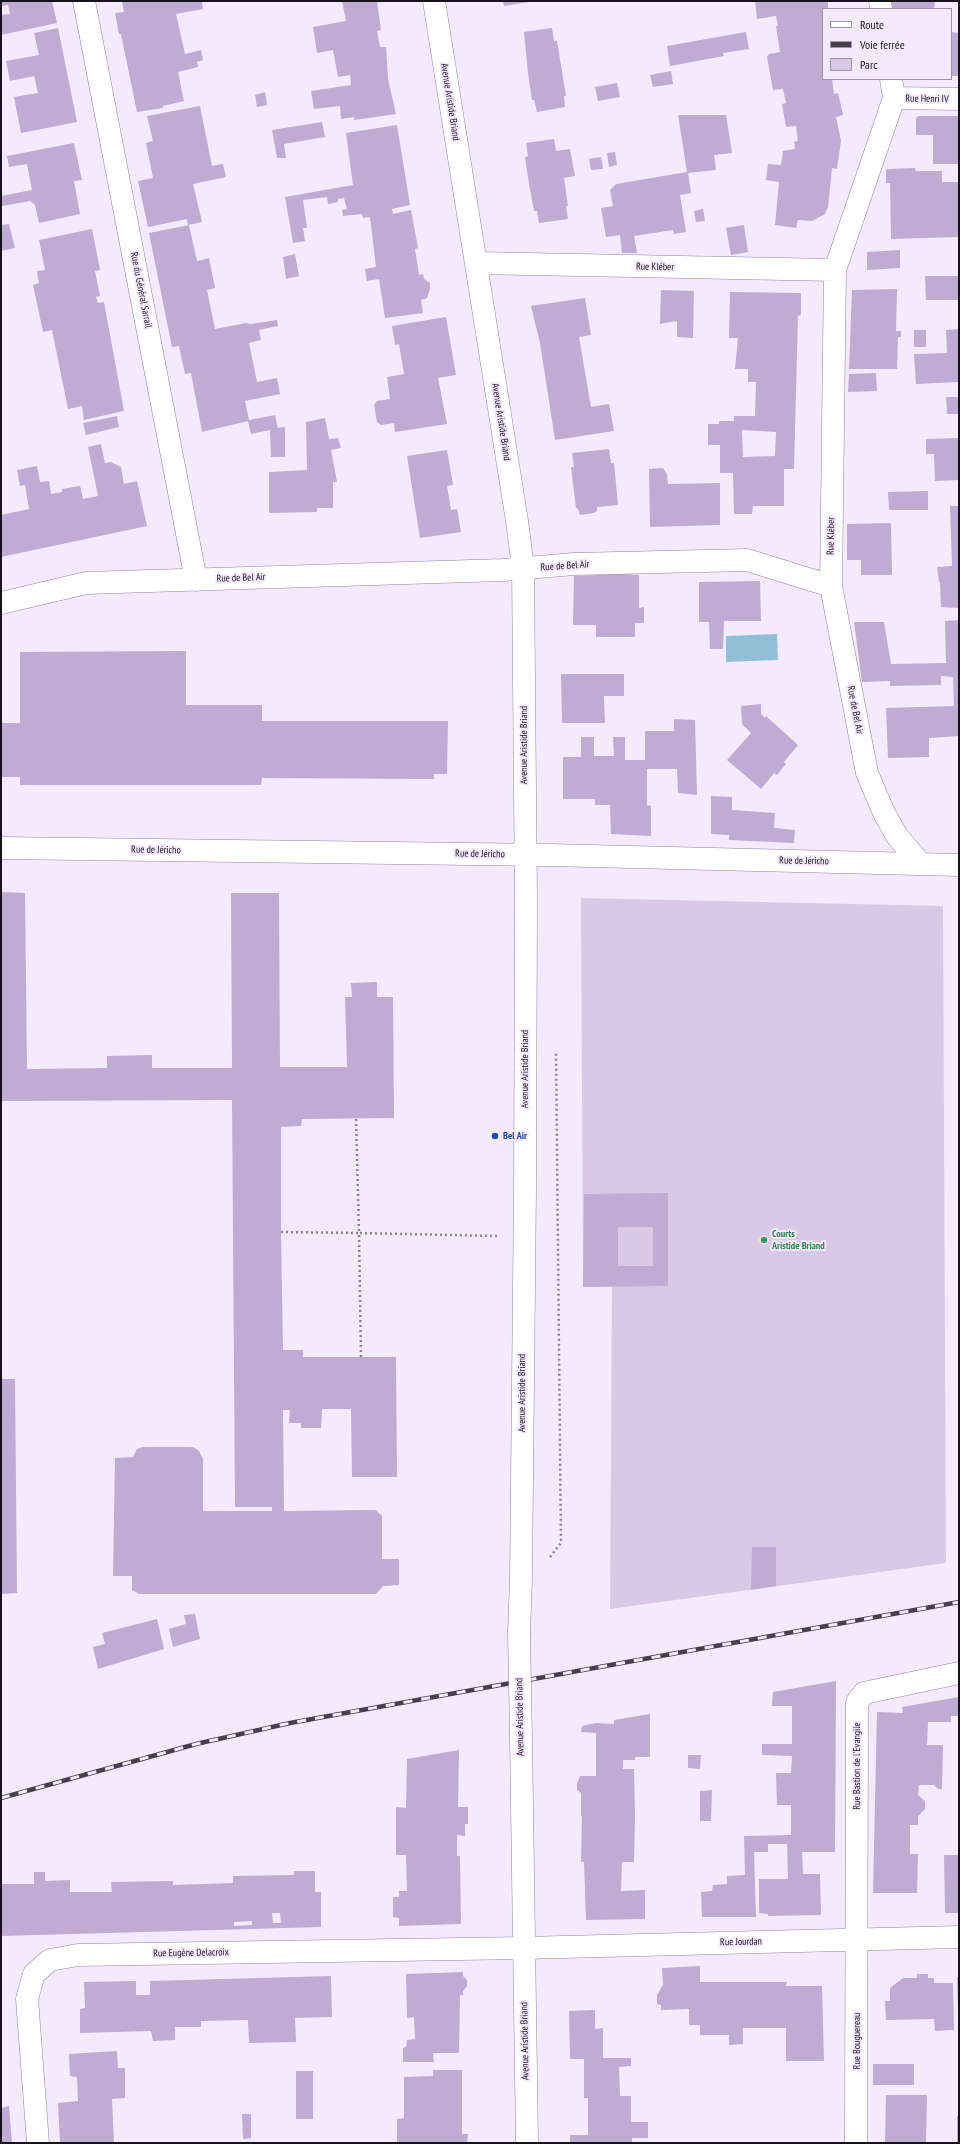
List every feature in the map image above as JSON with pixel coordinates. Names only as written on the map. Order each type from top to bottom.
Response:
[{"type":"street","name":"Rue du Général Sarrail","points":[[84,1],[196,580]]},
{"type":"street","name":"Avenue Aristide Briand","points":[[434,1],[516,513],[523,568],[525,855],[521,1571],[519,1633],[527,2143]]},
{"type":"street","name":"Rue Kléber","points":[[831,586],[835,270],[893,89]]},
{"type":"street","name":"Rue Henri IV","points":[[893,89],[959,99]]},
{"type":"street","name":"Rue Kléber","points":[[476,262],[835,270]]},
{"type":"street","name":"Rue de Bel Air","points":[[1,603],[86,583],[523,568],[574,564],[747,560],[831,586],[868,773],[884,813],[897,836],[921,864]]},
{"type":"street","name":"Rue de Jéricho","points":[[1,848],[525,855],[959,865]]},
{"type":"street","name":"Rue Bastion de l'Evangile","points":[[858,1939],[857,1702],[864,1693],[959,1673]]},
{"type":"street","name":"Rue Jourdan","points":[[523,1948],[959,1937]]},
{"type":"street","name":"Rue Bouguereau","points":[[856,2143],[858,1939]]},
{"type":"street","name":"Rue Eugène Delacroix","points":[[38,2143],[27,1999],[34,1974],[50,1960],[78,1955],[523,1948]]},
{"type":"path","points":[[356,1119],[361,1357]]},
{"type":"path","points":[[281,1232],[523,1236]]},
{"type":"green space","name":"Courts Aristide Briand","points":[[581,898],[943,906],[946,1563],[610,1609],[612,1286],[583,1287]]},
{"type":"water","points":[[777,634],[778,660],[726,662],[726,636]]},
{"type":"building","points":[[1,1],[52,1],[57,23],[1,35],[1,15],[10,14],[8,5],[1,6]]},
{"type":"building","points":[[122,1],[202,1],[203,9],[176,14],[185,54],[201,50],[203,60],[197,62],[198,67],[178,72],[184,101],[163,106],[163,108],[137,112],[121,34],[119,34],[115,13],[124,12]]},
{"type":"building","points":[[342,1],[377,1],[381,30],[377,31],[380,47],[386,47],[388,79],[396,114],[354,120],[354,117],[341,119],[340,106],[314,109],[311,91],[351,85],[350,75],[338,77],[333,50],[317,53],[313,27],[346,21]]},
{"type":"building","points":[[503,1],[529,1],[529,2],[504,6]]},
{"type":"building","points":[[755,1],[828,1],[828,8],[822,8],[822,80],[832,80],[834,94],[838,93],[843,115],[836,117],[841,141],[837,169],[832,168],[828,207],[825,214],[812,221],[798,220],[796,228],[775,225],[779,182],[766,180],[768,164],[781,165],[783,151],[795,149],[794,142],[798,141],[796,126],[786,127],[782,104],[786,103],[783,89],[773,90],[767,57],[769,54],[780,52],[776,16],[757,19]]},
{"type":"building","points":[[886,1],[935,1],[934,8],[887,8]]},
{"type":"building","points":[[58,28],[77,122],[21,133],[14,97],[38,93],[34,76],[10,81],[6,61],[39,55],[34,33]]},
{"type":"building","points":[[552,28],[554,41],[557,41],[566,96],[564,96],[565,107],[537,112],[534,100],[532,100],[524,32]]},
{"type":"building","points":[[746,32],[749,49],[723,53],[724,56],[670,66],[667,46]]},
{"type":"building","points":[[952,32],[959,33],[959,76],[952,76]]},
{"type":"building","points":[[671,71],[673,84],[653,87],[650,75]]},
{"type":"building","points":[[617,83],[620,97],[598,101],[595,87]]},
{"type":"building","points":[[265,92],[267,105],[257,107],[255,95]]},
{"type":"building","points":[[200,106],[212,166],[223,164],[226,177],[193,184],[202,222],[188,225],[187,219],[148,227],[138,181],[153,178],[146,143],[153,141],[147,116]]},
{"type":"building","points":[[678,115],[726,115],[732,153],[714,155],[716,170],[688,173],[691,193],[680,195],[686,232],[674,234],[673,230],[634,236],[637,253],[622,253],[620,235],[606,237],[601,208],[613,206],[610,190],[616,184],[687,172]]},
{"type":"building","points":[[918,116],[959,116],[959,164],[933,164],[933,135],[916,135],[916,118]]},
{"type":"building","points":[[322,122],[325,137],[284,144],[286,158],[277,158],[272,130]]},
{"type":"building","points":[[397,125],[410,205],[392,209],[393,214],[411,210],[418,248],[415,249],[419,275],[423,274],[424,279],[430,283],[430,289],[427,298],[421,300],[423,313],[385,318],[379,279],[367,281],[365,269],[376,267],[370,217],[363,218],[362,214],[343,216],[342,210],[347,209],[344,198],[338,199],[338,202],[328,204],[327,197],[303,200],[307,228],[303,228],[305,241],[293,243],[285,197],[353,185],[346,133]]},
{"type":"building","points":[[554,139],[556,151],[570,149],[575,176],[564,178],[568,206],[566,206],[568,219],[539,223],[537,211],[534,211],[529,184],[525,157],[528,156],[526,143]]},
{"type":"building","points":[[74,143],[82,180],[74,181],[80,214],[39,223],[35,205],[30,201],[2,206],[1,196],[32,190],[27,164],[9,167],[7,156]]},
{"type":"building","points":[[615,152],[617,165],[609,167],[607,153]]},
{"type":"building","points":[[601,157],[603,169],[591,170],[589,159]]},
{"type":"building","points":[[915,168],[916,171],[942,171],[942,182],[958,182],[959,237],[891,239],[890,183],[886,183],[886,171],[887,169]]},
{"type":"building","points":[[703,209],[705,221],[696,222],[694,211]]},
{"type":"building","points":[[9,224],[15,248],[1,251],[1,225]]},
{"type":"building","points":[[189,225],[197,261],[209,258],[215,288],[207,290],[215,329],[246,323],[251,324],[277,320],[278,326],[259,330],[261,340],[249,343],[257,382],[277,378],[280,394],[245,401],[249,420],[275,415],[278,428],[285,427],[285,457],[271,457],[270,430],[251,434],[248,421],[202,432],[191,373],[185,374],[179,346],[172,347],[149,233]]},
{"type":"building","points":[[744,225],[748,252],[731,255],[726,228]]},
{"type":"building","points":[[92,229],[100,270],[95,271],[100,296],[96,297],[98,303],[104,302],[124,411],[84,420],[82,406],[68,409],[52,330],[43,332],[33,285],[39,283],[37,271],[45,270],[39,240]]},
{"type":"building","points":[[900,250],[900,268],[867,270],[867,252]]},
{"type":"building","points":[[295,254],[299,276],[286,279],[283,257]]},
{"type":"building","points":[[925,276],[959,276],[959,300],[926,300]]},
{"type":"building","points":[[897,289],[896,331],[901,331],[901,337],[898,337],[897,369],[849,369],[852,290]]},
{"type":"building","points":[[661,290],[694,291],[693,338],[677,337],[677,321],[660,324]]},
{"type":"building","points":[[730,292],[801,293],[801,315],[798,316],[794,469],[784,469],[784,506],[753,506],[752,514],[734,514],[733,473],[720,473],[720,445],[708,445],[708,424],[719,424],[719,421],[734,421],[734,416],[755,416],[756,382],[748,382],[748,369],[735,369],[738,338],[729,338]],"holes":[[[742,430],[776,432],[775,456],[743,457]]]},
{"type":"building","points":[[585,298],[591,335],[579,337],[591,407],[609,404],[614,431],[555,440],[540,343],[531,306]]},
{"type":"building","points":[[446,317],[456,375],[438,378],[447,424],[395,432],[394,423],[381,425],[377,422],[374,405],[377,401],[390,399],[387,377],[404,374],[399,344],[395,345],[392,326]]},
{"type":"building","points":[[959,329],[959,382],[916,384],[914,354],[947,353],[946,330]]},
{"type":"building","points":[[914,330],[926,330],[926,347],[914,347]]},
{"type":"building","points":[[876,373],[877,391],[848,392],[849,374]]},
{"type":"building","points":[[946,397],[959,397],[959,414],[947,414]]},
{"type":"building","points":[[117,416],[119,427],[86,435],[83,423]]},
{"type":"building","points":[[325,418],[329,439],[338,438],[341,448],[331,450],[337,482],[333,482],[333,508],[317,508],[317,512],[269,513],[269,472],[307,470],[306,422]]},
{"type":"building","points":[[959,438],[959,480],[935,481],[934,454],[926,454],[926,439]]},
{"type":"building","points":[[101,444],[105,463],[111,462],[121,467],[124,484],[137,481],[147,526],[1,557],[1,515],[29,509],[25,485],[20,486],[17,470],[37,466],[40,482],[49,481],[51,494],[62,492],[62,489],[80,486],[83,499],[98,496],[88,447]]},
{"type":"building","points":[[609,449],[611,463],[614,463],[618,505],[597,507],[597,511],[594,513],[580,515],[578,509],[576,508],[571,467],[574,467],[572,453]]},
{"type":"building","points":[[447,450],[453,485],[447,486],[451,510],[457,509],[461,532],[420,538],[407,456]]},
{"type":"building","points":[[663,468],[667,474],[668,484],[720,483],[720,525],[650,527],[649,469]]},
{"type":"building","points":[[928,491],[928,510],[889,510],[888,492]]},
{"type":"building","points":[[950,506],[959,506],[959,608],[941,607],[940,582],[937,567],[952,566]]},
{"type":"building","points":[[891,523],[892,575],[861,575],[861,560],[847,560],[847,524]]},
{"type":"building","points":[[623,574],[639,575],[639,608],[644,607],[644,623],[635,623],[635,637],[596,637],[596,625],[573,625],[574,576]]},
{"type":"building","points":[[760,581],[761,621],[724,621],[723,649],[710,649],[709,622],[699,622],[699,582]]},
{"type":"building","points":[[959,620],[959,736],[929,738],[929,757],[888,758],[886,708],[954,706],[953,677],[941,676],[941,685],[890,686],[890,681],[862,682],[854,622],[884,622],[891,664],[946,663],[945,621]]},
{"type":"building","points":[[186,651],[186,705],[262,705],[262,721],[448,721],[447,774],[434,774],[434,779],[262,778],[261,785],[20,785],[20,777],[1,777],[1,723],[20,723],[20,652]]},
{"type":"building","points":[[561,674],[624,674],[624,696],[604,696],[605,723],[562,723]]},
{"type":"building","points":[[761,704],[761,714],[765,718],[766,716],[798,745],[784,762],[786,764],[777,775],[774,773],[761,789],[727,760],[751,733],[742,724],[741,706]]},
{"type":"building","points":[[674,719],[695,720],[697,795],[678,793],[677,769],[647,769],[647,805],[651,806],[651,836],[611,834],[610,805],[595,805],[595,799],[563,799],[563,757],[581,757],[581,737],[594,737],[594,756],[614,756],[613,737],[625,737],[625,760],[645,760],[645,731],[674,731]]},
{"type":"building","points":[[711,796],[732,797],[732,810],[775,813],[774,828],[795,830],[794,843],[729,840],[729,835],[711,834]]},
{"type":"building","points":[[1,892],[25,893],[27,1069],[107,1068],[107,1056],[152,1055],[152,1068],[232,1068],[231,893],[279,893],[280,1067],[347,1067],[345,997],[352,997],[351,983],[377,982],[377,997],[393,997],[394,1118],[302,1119],[301,1126],[281,1127],[281,1232],[283,1350],[303,1350],[303,1357],[396,1357],[397,1477],[352,1477],[351,1409],[322,1409],[321,1428],[301,1428],[301,1423],[289,1423],[290,1410],[283,1410],[284,1511],[376,1510],[382,1516],[382,1559],[399,1559],[399,1585],[383,1586],[376,1594],[139,1594],[132,1590],[132,1576],[113,1576],[115,1458],[133,1457],[137,1449],[142,1447],[193,1447],[199,1451],[203,1459],[203,1511],[272,1511],[272,1507],[235,1507],[232,1100],[1,1101]]},
{"type":"building","points":[[668,1193],[668,1286],[583,1287],[584,1194]],"holes":[[[618,1227],[653,1227],[653,1266],[618,1266]]]},
{"type":"building","points":[[1,1379],[15,1379],[17,1593],[1,1594]]},
{"type":"building","points":[[752,1547],[776,1547],[776,1586],[751,1590]]},
{"type":"building","points":[[195,1614],[200,1639],[173,1647],[169,1629],[186,1624],[184,1615]]},
{"type":"building","points":[[157,1619],[164,1649],[98,1669],[93,1647],[105,1644],[102,1633]]},
{"type":"building","points":[[836,1681],[835,1852],[802,1852],[803,1874],[820,1874],[821,1915],[768,1916],[768,1914],[759,1913],[759,1879],[788,1879],[787,1844],[768,1844],[768,1852],[754,1852],[756,1917],[702,1917],[701,1892],[712,1891],[713,1885],[727,1884],[727,1876],[745,1875],[744,1836],[791,1835],[791,1805],[777,1805],[776,1773],[791,1773],[792,1756],[762,1755],[762,1744],[792,1744],[792,1706],[772,1706],[773,1692]]},
{"type":"building","points":[[959,1697],[959,1716],[951,1716],[951,1722],[928,1722],[927,1745],[943,1745],[942,1789],[938,1789],[934,1785],[919,1785],[918,1795],[925,1801],[925,1809],[918,1816],[918,1825],[910,1825],[910,1854],[918,1854],[917,1893],[873,1893],[877,1712],[903,1713],[902,1707]]},
{"type":"building","points":[[650,1714],[650,1757],[635,1757],[635,1760],[623,1760],[623,1769],[634,1769],[635,1817],[634,1862],[622,1862],[621,1891],[645,1890],[645,1919],[586,1920],[584,1862],[581,1862],[581,1793],[577,1790],[577,1784],[580,1776],[596,1776],[596,1733],[581,1732],[582,1726],[596,1723],[614,1724],[614,1720]]},
{"type":"building","points":[[459,1750],[458,1807],[468,1807],[468,1824],[465,1824],[465,1836],[457,1835],[457,1856],[460,1856],[461,1924],[399,1926],[399,1918],[393,1917],[393,1897],[399,1897],[399,1891],[407,1891],[406,1855],[396,1855],[396,1807],[406,1808],[407,1759]]},
{"type":"building","points":[[688,1755],[701,1755],[700,1769],[688,1768]]},
{"type":"building","points":[[712,1790],[711,1821],[700,1821],[700,1791]]},
{"type":"building","points":[[944,1855],[959,1855],[959,1913],[945,1913]]},
{"type":"building","points":[[294,1871],[315,1871],[315,1892],[321,1892],[321,1927],[1,1936],[1,1884],[34,1884],[34,1872],[45,1872],[45,1881],[70,1880],[70,1892],[112,1892],[111,1882],[173,1881],[173,1885],[233,1883],[233,1876],[294,1875]],"holes":[[[272,1913],[280,1913],[281,1923],[273,1923]],[[252,1921],[252,1925],[234,1926],[234,1922]]]},
{"type":"building","points":[[700,1966],[700,1982],[787,1982],[786,1986],[822,1986],[824,2061],[786,2061],[786,2028],[743,2028],[743,2044],[729,2045],[729,2035],[700,2035],[700,2025],[689,2025],[689,2009],[661,2010],[661,2005],[657,2004],[657,1995],[663,1985],[662,1968]]},
{"type":"building","points":[[463,1972],[463,1976],[467,1980],[467,1986],[463,1991],[463,1995],[460,1995],[459,2053],[433,2053],[434,2062],[403,2062],[403,2048],[406,2047],[407,2040],[415,2039],[414,2017],[407,2018],[406,1974]]},
{"type":"building","points":[[917,1974],[928,1974],[928,1978],[934,1978],[934,1983],[953,1983],[954,2030],[935,2031],[934,2019],[886,2020],[885,2001],[890,2001],[890,1988],[903,1978],[917,1978]]},
{"type":"building","points":[[331,1976],[332,2017],[295,2018],[296,2042],[249,2043],[248,2020],[201,2021],[201,2027],[175,2027],[175,2040],[153,2041],[151,2031],[80,2033],[80,2009],[85,2008],[84,1982],[136,1981],[136,1995],[150,1995],[150,1981]]},
{"type":"building","points":[[959,1977],[959,2011],[958,2011],[957,1978]]},
{"type":"building","points":[[595,2010],[595,2029],[603,2028],[603,2058],[631,2058],[631,2066],[619,2067],[620,2096],[631,2096],[631,2122],[648,2122],[648,2138],[632,2138],[632,2143],[570,2143],[570,2135],[588,2135],[588,2098],[584,2098],[584,2059],[570,2059],[569,2011]]},
{"type":"building","points":[[117,2051],[118,2068],[125,2068],[125,2098],[112,2099],[114,2143],[60,2143],[58,2103],[78,2101],[77,2077],[70,2076],[69,2054]]},
{"type":"building","points":[[873,2064],[914,2064],[914,2085],[873,2085]]},
{"type":"building","points":[[433,2070],[462,2070],[462,2134],[468,2134],[467,2143],[397,2143],[397,2119],[404,2118],[404,2077],[433,2076]]},
{"type":"building","points":[[296,2071],[313,2071],[313,2119],[296,2119]]},
{"type":"building","points":[[886,2095],[927,2095],[926,2143],[885,2143]]},
{"type":"building","points":[[9,2106],[12,2143],[1,2143],[1,2108]]},
{"type":"building","points":[[242,2114],[251,2114],[251,2138],[243,2139]]},
{"type":"building","points":[[957,2116],[959,2116],[959,2143],[957,2143]]},
{"type":"railway","points":[[1,1798],[196,1744],[290,1723],[959,1602]]},
{"type":"place","name":"Bel Air","points":[[495,1136]]},
{"type":"place","name":"Courts Aristide Briand","points":[[764,1240]]}]
